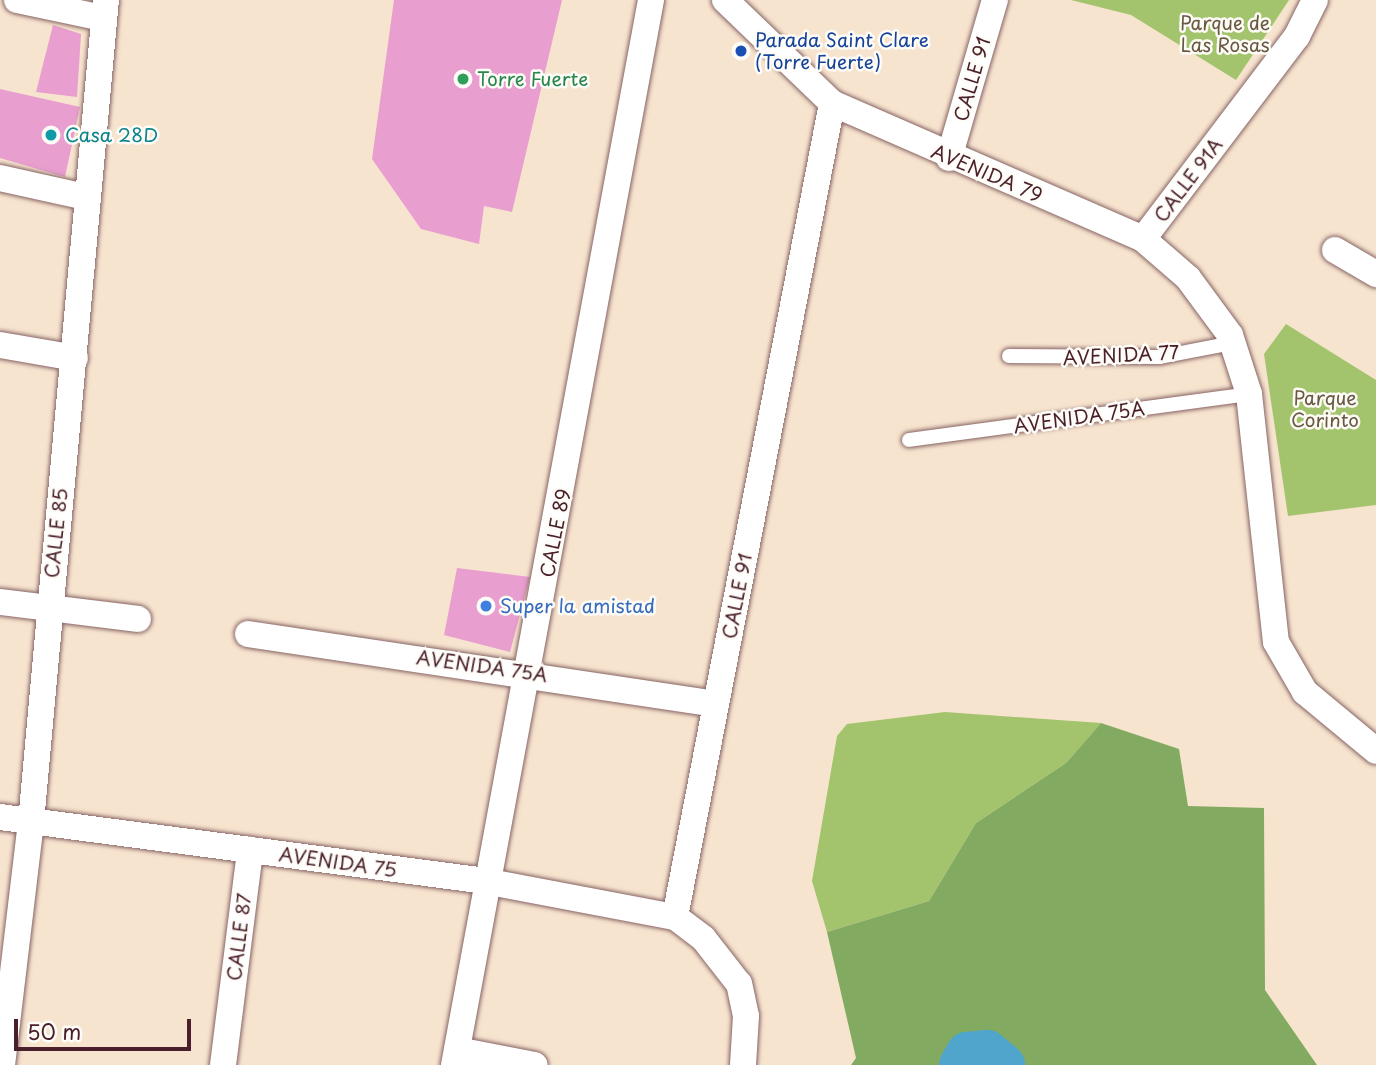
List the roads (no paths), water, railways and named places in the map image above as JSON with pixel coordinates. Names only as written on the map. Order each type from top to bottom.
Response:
[{"type":"street","points":[[17,0],[104,9]]},
{"type":"street","name":"CALLE 89","points":[[455,1058],[484,881],[527,672],[651,0]]},
{"type":"street","name":"AVENIDA 79","points":[[725,0],[832,103],[949,158],[1143,239]]},
{"type":"street","name":"CALLE 91","points":[[949,158],[995,0]]},
{"type":"street","name":"CALLE 91A","points":[[1315,0],[1297,36],[1143,239],[1188,278],[1232,342],[1249,394],[1276,642],[1305,692],[1376,751]]},
{"type":"street","name":"CALLE 85","points":[[2,1065],[32,822],[48,608],[75,358],[86,197],[104,9]]},
{"type":"street","name":"CALLE 91","points":[[675,917],[832,103]]},
{"type":"street","points":[[0,178],[86,197]]},
{"type":"street","points":[[1335,250],[1376,274]]},
{"type":"street","points":[[0,345],[75,358]]},
{"type":"street","points":[[0,602],[138,619]]},
{"type":"street","name":"AVENIDA 75A","points":[[248,634],[527,672],[716,704]]},
{"type":"street","name":"AVENIDA 75","points":[[0,817],[484,881],[675,917]]},
{"type":"street","name":"CALLE 87","points":[[223,1065],[250,850]]},
{"type":"street","points":[[675,917],[703,938],[739,984],[746,1017],[743,1065]]},
{"type":"street","points":[[455,1058],[535,1065]]},
{"type":"lane","name":"AVENIDA 77","points":[[1009,356],[1160,357],[1232,342]]},
{"type":"lane","name":"AVENIDA 75A","points":[[909,440],[1249,394]]},
{"type":"waterway","points":[[960,1065],[967,1053],[987,1051],[1004,1065]]},
{"type":"place","name":"Parada Saint Clare (Torre Fuerte)","points":[[741,51]]},
{"type":"place","name":"Torre Fuerte","points":[[463,79]]},
{"type":"place","name":"Casa 28D","points":[[51,135]]},
{"type":"place","name":"Super la amistad","points":[[486,606]]},
{"type":"park label","name":"Parque de Las Rosas","points":[[1225,34]]},
{"type":"park label","name":"Parque Corinto","points":[[1325,409]]}]
